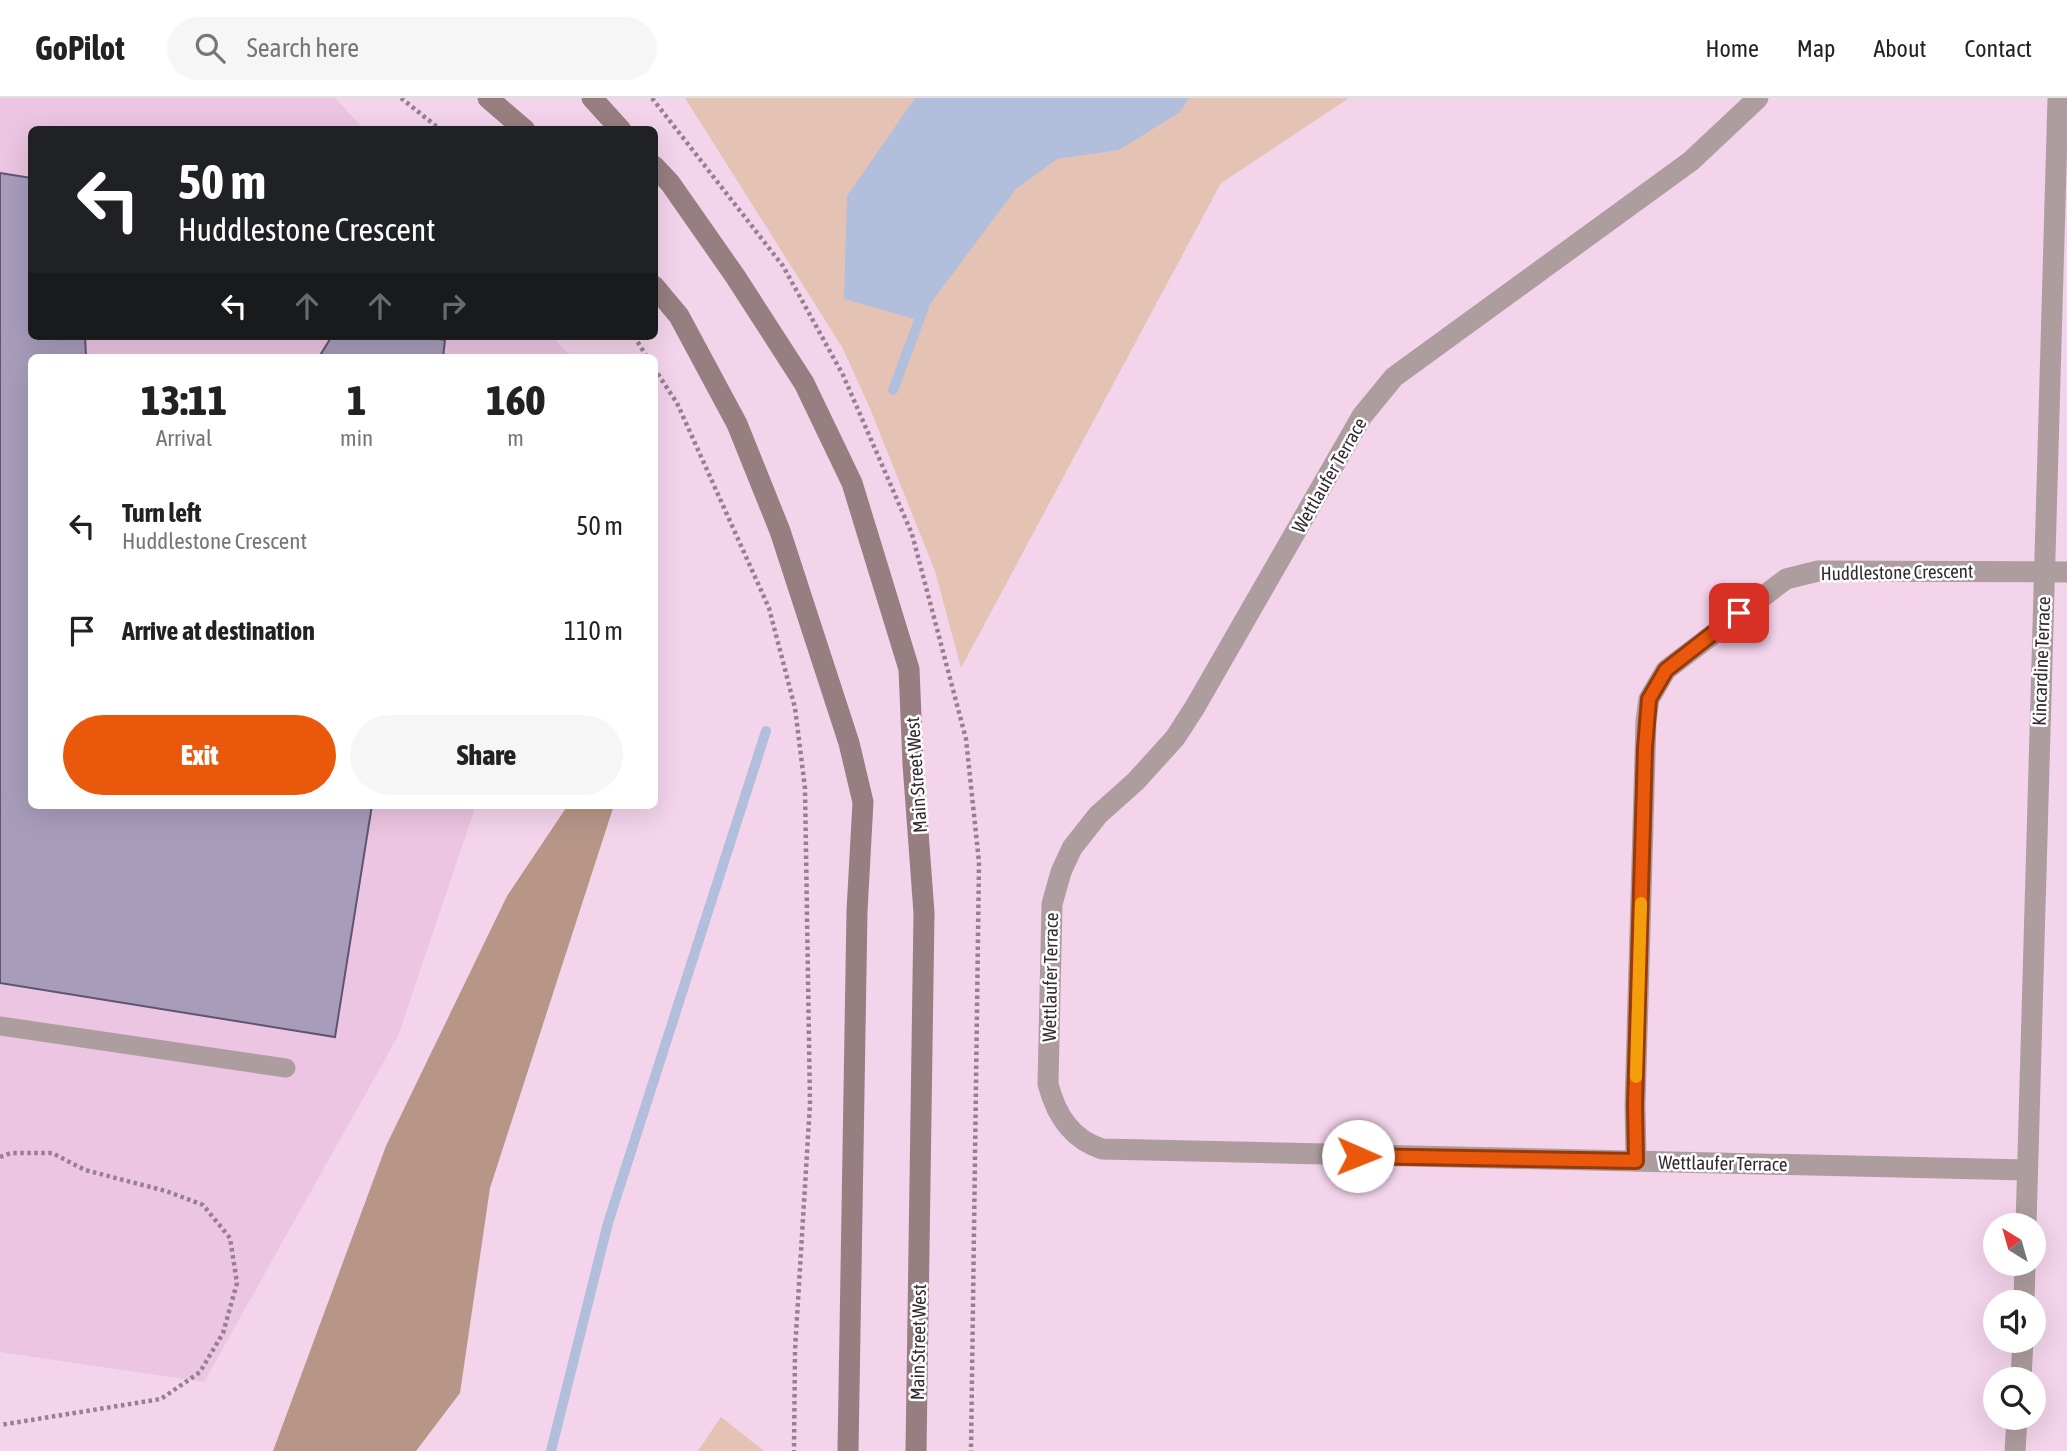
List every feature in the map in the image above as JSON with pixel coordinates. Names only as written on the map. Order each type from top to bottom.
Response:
[{"type":"main road","points":[[488,98],[520,126]]},
{"type":"main road","points":[[592,98],[617,126]]},
{"type":"main road","name":"Main Street West","points":[[658,170],[670,183],[735,276],[804,383],[852,483],[909,669],[924,913],[916,1451]]},
{"type":"main road","points":[[658,291],[679,316],[737,424],[780,531],[849,743],[863,802],[857,911],[848,1451]]},
{"type":"street","name":"Wettlaufer Terrace","points":[[1758,98],[1691,161],[1394,377],[1362,416],[1175,738],[1136,781],[1098,815],[1072,848],[1061,872],[1052,904],[1048,1084],[1053,1105],[1067,1128],[1086,1144],[1102,1149],[2027,1170]]},
{"type":"street","name":"Kincardine Terrace","points":[[2026,1213],[2058,98]]},
{"type":"street","name":"Huddlestone Crescent","points":[[1636,1161],[1635,1105],[1646,721],[1649,699],[1666,670],[1786,579],[1818,571],[1855,569],[2067,572]]},
{"type":"street","points":[[2015,1451],[2016,1430]]},
{"type":"lane","points":[[0,1026],[286,1068]]},
{"type":"path","points":[[401,98],[436,126]]},
{"type":"path","points":[[658,374],[677,403],[769,608],[797,722],[805,788],[810,1104],[795,1350],[794,1451]]},
{"type":"path","points":[[0,1157],[11,1153],[52,1153],[85,1170],[166,1191],[202,1205],[230,1238],[237,1283],[223,1333],[200,1372],[161,1399],[0,1424]]},
{"type":"shaded area","points":[[0,98],[335,98],[361,126],[28,126],[28,340],[556,340],[568,354],[28,354],[28,809],[475,809],[398,1036],[204,1382],[0,1352]]},
{"type":"shaded area","points":[[685,98],[1349,98],[1221,183],[961,668],[935,571],[869,406],[842,347]]},
{"type":"shaded area","points":[[565,809],[613,809],[490,1188],[460,1393],[416,1451],[273,1451],[386,1146],[507,896]]},
{"type":"shaded area","points":[[721,1417],[764,1451],[698,1451]]},
{"type":"water","points":[[915,98],[1189,98],[1180,112],[1119,150],[1057,159],[1016,189],[918,320],[844,299],[847,196]]},
{"type":"building","points":[[0,173],[28,177],[28,340],[85,340],[86,354],[28,354],[28,809],[371,809],[335,1037],[0,983]]},
{"type":"building","points":[[330,340],[445,340],[443,354],[321,354]]},
{"type":"waterway","points":[[893,390],[924,307]]},
{"type":"waterway","points":[[551,1451],[608,1223],[766,731]]},
{"type":"slow traffic","points":[[1636,1077],[1641,903]]},
{"type":"route","points":[[1358,1156],[1636,1161],[1635,1105],[1645,748],[1649,699],[1666,670],[1739,613]]}]
